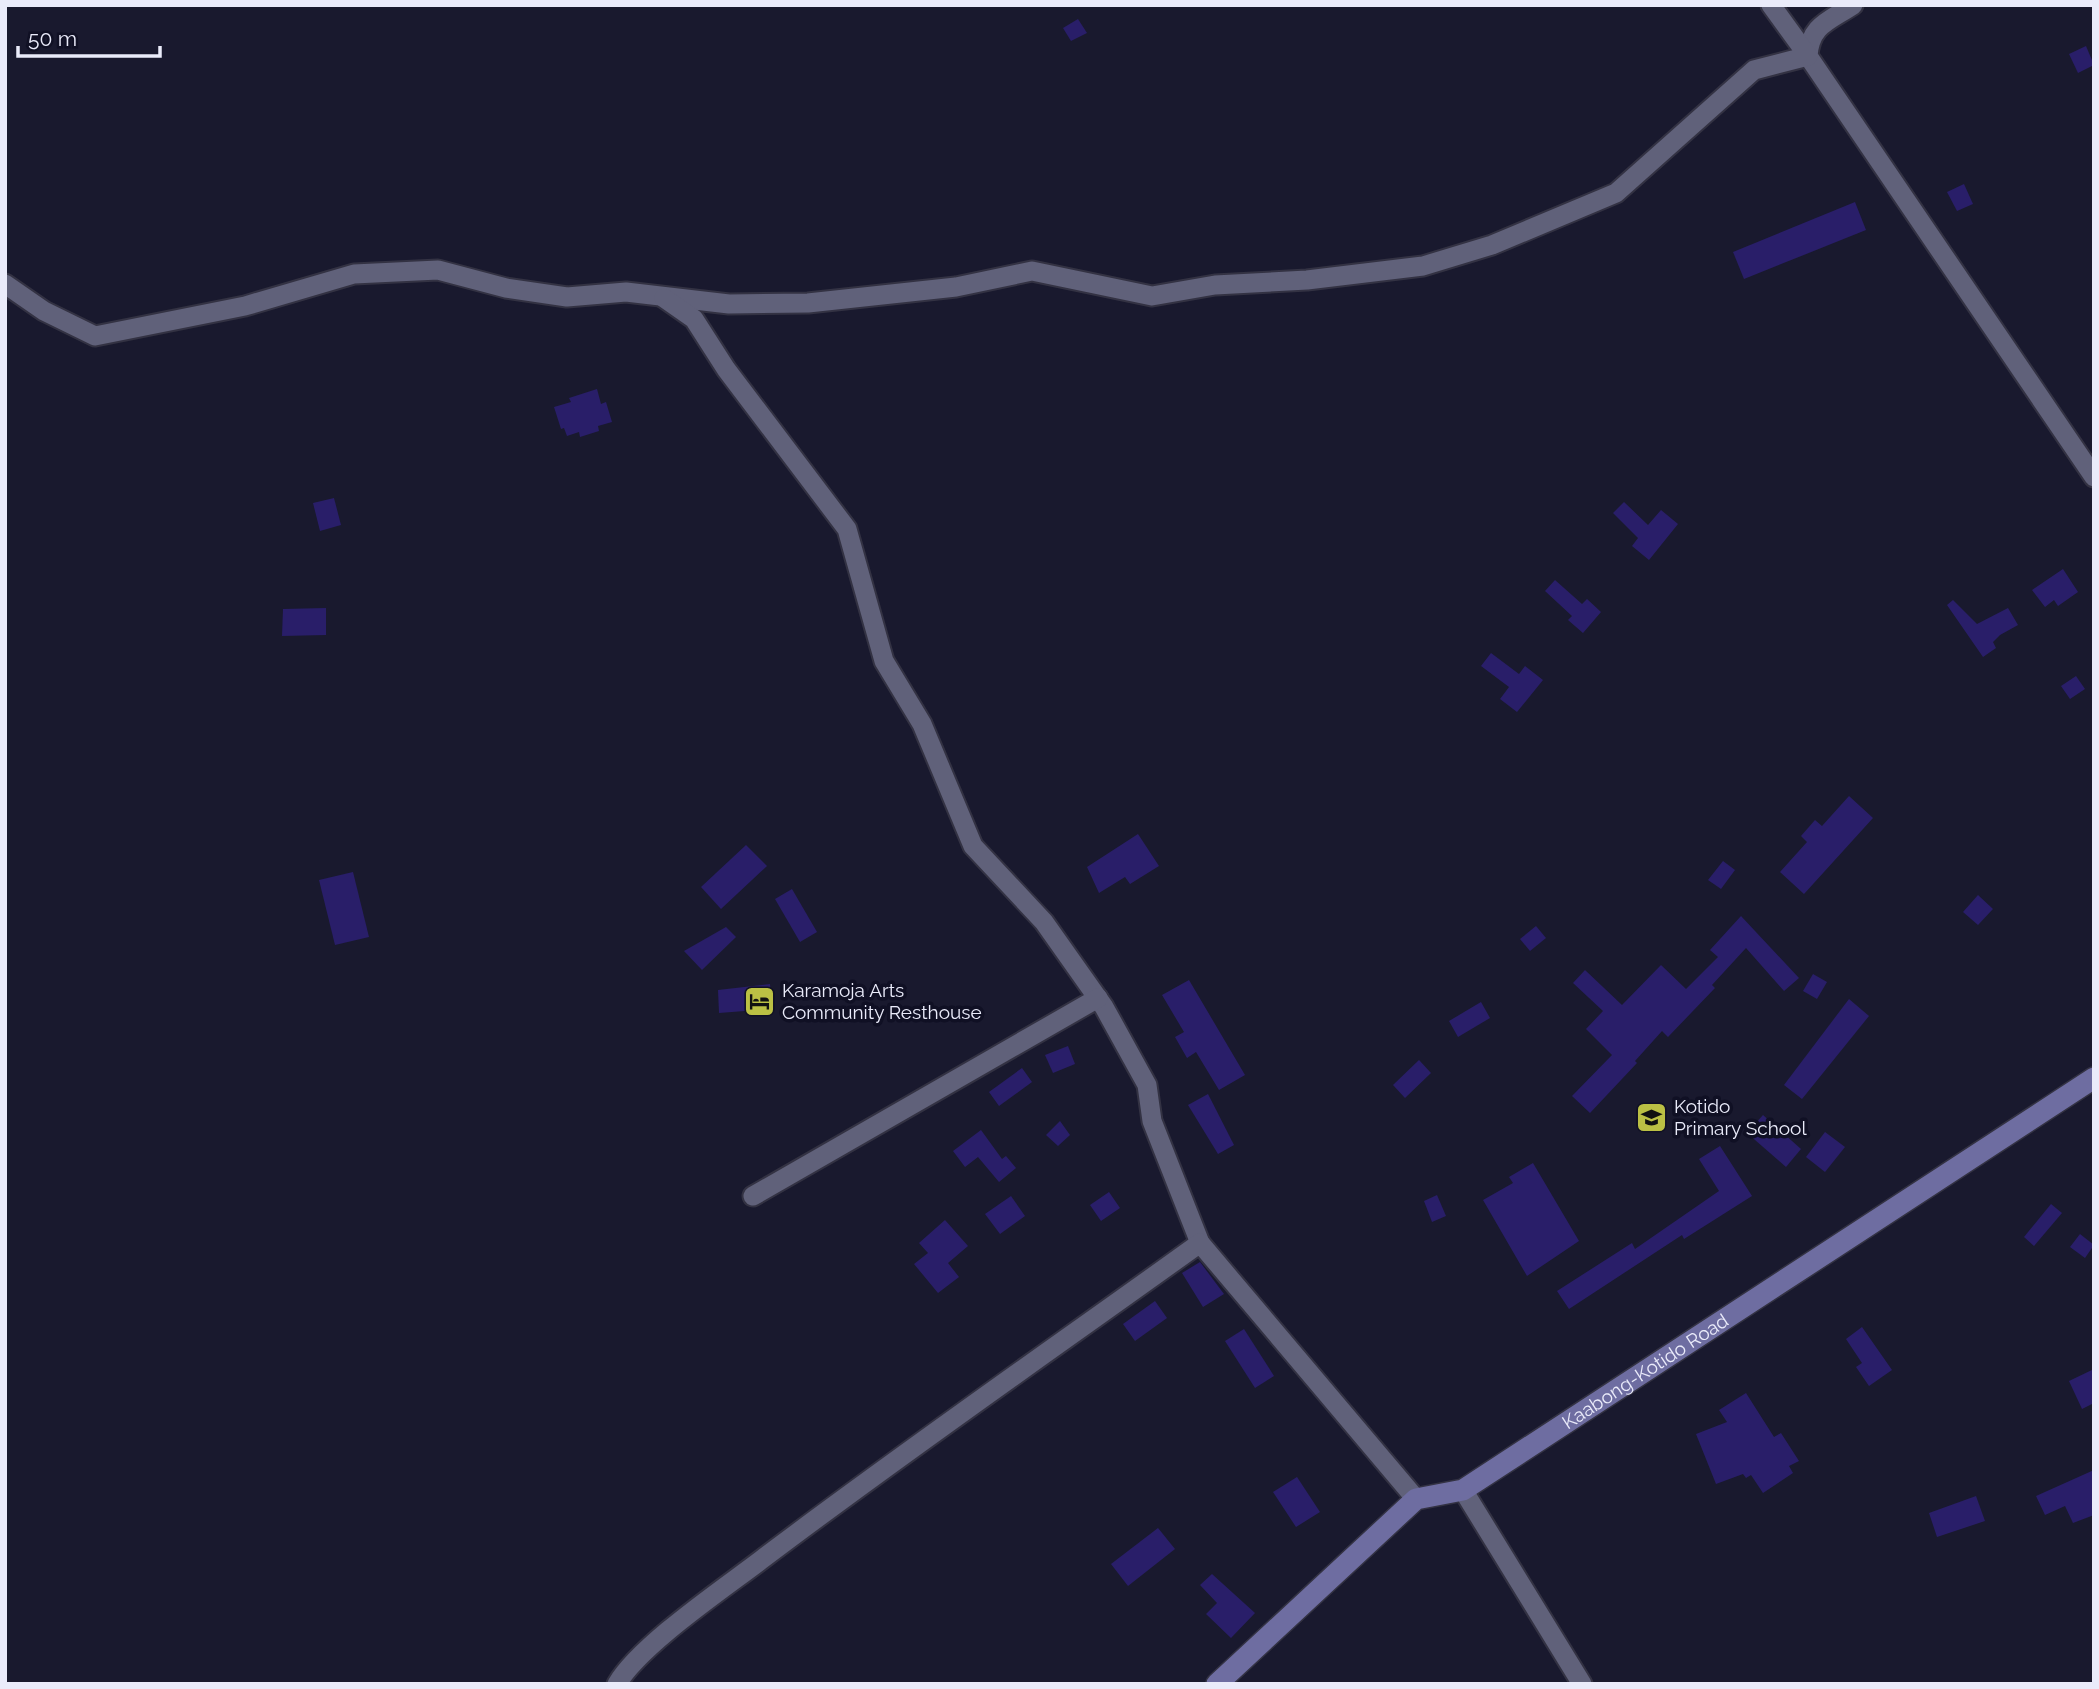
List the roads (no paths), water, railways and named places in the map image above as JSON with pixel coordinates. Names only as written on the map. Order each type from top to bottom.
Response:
[{"type":"main road","name":"Kaabong-Kotido Road","points":[[1416,1499],[1463,1490],[2094,1077]]},
{"type":"main road","points":[[1217,1684],[1416,1499]]},
{"type":"street","points":[[1771,5],[2094,477]]},
{"type":"street","points":[[1808,56],[1809,40],[1817,28],[1853,5]]},
{"type":"street","points":[[5,284],[44,311],[94,336],[245,306],[354,274],[438,270],[506,288],[566,297],[626,292],[729,304],[808,303],[956,286],[1032,271],[1152,296],[1215,285],[1307,280],[1423,266],[1492,245],[1616,193],[1754,70],[1808,56]]},
{"type":"street","points":[[661,296],[694,319],[726,369],[847,529],[884,661],[922,724],[973,846],[1044,922],[1098,998],[1147,1086],[1152,1121],[1200,1243],[1416,1499]]},
{"type":"street","points":[[753,1196],[1098,998]]},
{"type":"street","points":[[617,1684],[634,1662],[706,1601],[821,1515],[1200,1243]]},
{"type":"street","points":[[1463,1490],[1582,1684]]},
{"type":"place","name":"Karamoja Arts Community Resthouse","points":[[759,1001]]},
{"type":"place","name":"Kotido Primary School","points":[[1651,1117]]}]
